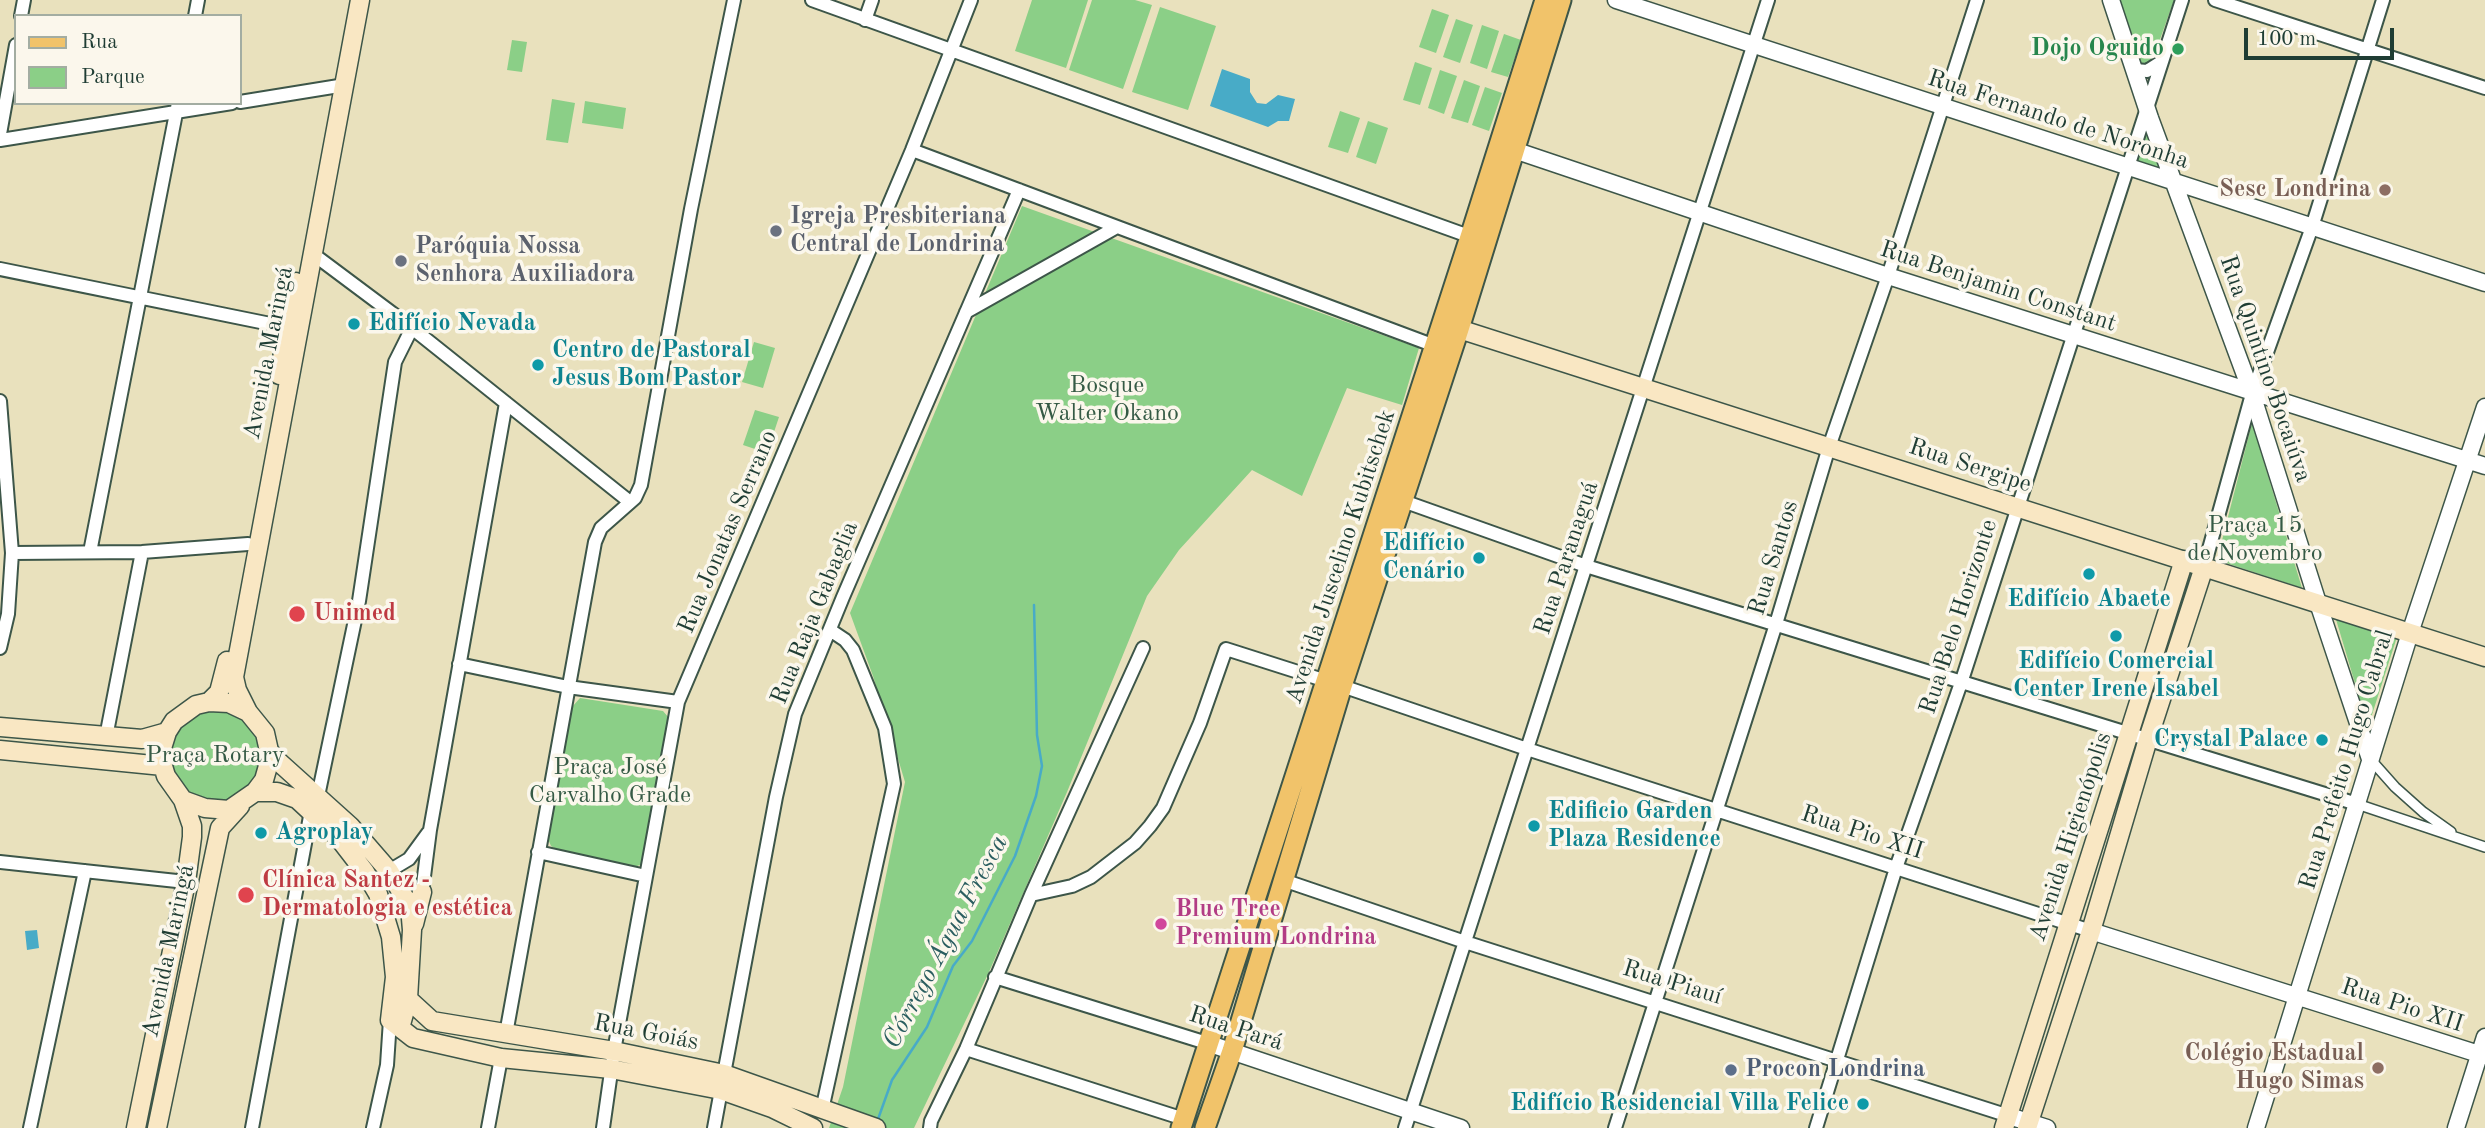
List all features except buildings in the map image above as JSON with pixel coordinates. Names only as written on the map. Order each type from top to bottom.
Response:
[{"type":"main road","name":"Avenida Maringá","points":[[209,702],[219,692],[222,684],[248,544],[294,329],[313,254],[339,86],[349,0]]},
{"type":"main road","name":"Avenida Maringá","points":[[248,712],[234,677],[339,86],[360,0]]},
{"type":"main road","name":"Avenida Juscelino Kubitschek","points":[[1183,1124],[1298,770],[1335,683],[1403,501],[1459,329],[1478,239],[1506,147],[1545,0]]},
{"type":"main road","name":"Avenida Juscelino Kubitschek","points":[[1506,147],[1561,0]]},
{"type":"main road","name":"Avenida Juscelino Kubitschek","points":[[1205,1128],[1232,1051],[1283,880],[1335,683],[1437,340],[1478,239]]},
{"type":"main road","name":"Rua Sergipe","points":[[1459,329],[2485,657]]},
{"type":"main road","name":"Avenida Higienópolis","points":[[2007,1122],[2184,561]]},
{"type":"main road","name":"Avenida Higienópolis","points":[[2028,1125],[2204,567]]},
{"type":"main road","points":[[2170,607],[2189,613]]},
{"type":"main road","points":[[209,702],[229,703],[248,712],[265,733],[269,751],[264,780],[253,794],[229,810],[205,808],[183,800],[171,786],[163,766],[162,748],[167,732],[184,712],[209,702]]},
{"type":"main road","points":[[0,727],[142,739],[167,732]]},
{"type":"main road","points":[[0,750],[163,766]]},
{"type":"main road","points":[[269,751],[314,804],[365,872],[378,894],[391,937],[395,977],[395,1024]]},
{"type":"main road","points":[[1283,880],[1277,871],[1295,807],[1298,770]]},
{"type":"main road","name":"Avenida Maringá","points":[[157,1128],[220,828],[253,794]]},
{"type":"main road","points":[[253,794],[288,795],[314,804],[350,826],[372,852],[396,868],[410,907],[412,930],[408,999],[395,1024]]},
{"type":"main road","name":"Avenida Maringá","points":[[136,1128],[186,882],[192,826],[183,800]]},
{"type":"main road","points":[[378,894],[380,884],[396,868]]},
{"type":"main road","points":[[412,930],[423,886]]},
{"type":"main road","points":[[378,894],[394,905],[410,907]]},
{"type":"main road","name":"Rua Goiás","points":[[408,999],[432,1021],[506,1034],[613,1060],[723,1082],[876,1128]]},
{"type":"main road","name":"Rua Goiás","points":[[395,1024],[413,1038],[501,1058],[613,1060]]},
{"type":"main road","name":"Rua Goiás","points":[[723,1082],[813,1128]]},
{"type":"main road","points":[[822,1110],[859,1128]]},
{"type":"street","points":[[506,1034],[597,535],[608,520],[630,502],[641,485],[691,209],[734,0]]},
{"type":"street","points":[[812,0],[1478,239]]},
{"type":"street","points":[[865,20],[872,0]]},
{"type":"street","name":"Rua Jonatas Serrano","points":[[603,1128],[678,702],[912,150],[971,0]]},
{"type":"street","name":"Rua Fernando de Noronha","points":[[1616,0],[2485,283]]},
{"type":"street","name":"Rua Paranaguá","points":[[1405,1128],[1769,0]]},
{"type":"street","name":"Rua Santos","points":[[1615,1128],[1776,624],[1829,447],[1888,276],[1976,0]]},
{"type":"street","name":"Rua Quintino Bocaiúva","points":[[2111,0],[2147,110],[2252,394],[2370,759],[2414,804],[2461,839]]},
{"type":"street","name":"Rua Belo Horizonte","points":[[1816,1128],[1896,868],[1962,680],[2182,0]]},
{"type":"street","points":[[2215,0],[2485,88]]},
{"type":"street","points":[[2204,567],[2252,394],[2312,227],[2383,0]]},
{"type":"street","points":[[0,134],[14,56]]},
{"type":"street","points":[[2135,70],[2147,71],[2161,62]]},
{"type":"street","points":[[242,102],[339,86]]},
{"type":"street","points":[[0,140],[177,108],[210,105]]},
{"type":"street","points":[[90,552],[177,108]]},
{"type":"street","name":"Rua Benjamin Constant","points":[[1506,147],[1888,276],[2485,466]]},
{"type":"street","points":[[912,150],[1115,228],[1437,340]]},
{"type":"street","name":"Rua Raja Gabaglia","points":[[714,1128],[776,797],[795,714],[1018,190]]},
{"type":"street","points":[[966,312],[1115,228]]},
{"type":"street","points":[[313,254],[412,328],[630,502]]},
{"type":"street","points":[[0,270],[294,329]]},
{"type":"street","points":[[252,1128],[314,804],[359,601],[396,362],[412,328]]},
{"type":"street","name":"Rua Sergipe","points":[[1437,340],[1459,329]]},
{"type":"street","points":[[0,401],[12,554],[8,614],[0,648]]},
{"type":"street","points":[[410,907],[423,886],[430,830],[506,403]]},
{"type":"street","name":"Rua Prefeito Hugo Cabral","points":[[2256,1128],[2410,633],[2485,407]]},
{"type":"street","points":[[1403,501],[1586,566],[1962,680],[2485,847]]},
{"type":"street","points":[[12,554],[142,552],[248,544]]},
{"type":"street","points":[[106,737],[142,552]]},
{"type":"street","points":[[822,1110],[894,784],[885,729],[853,650],[845,640],[830,630]]},
{"type":"street","points":[[928,1126],[966,1049],[1031,895],[1143,648]]},
{"type":"street","name":"Rua Pio XII","points":[[1031,895],[1072,886],[1091,877],[1135,843],[1150,826],[1164,808],[1226,649],[1527,749],[2482,1056]]},
{"type":"street","points":[[459,664],[568,687],[678,702]]},
{"type":"street","points":[[396,868],[409,859],[430,830]]},
{"type":"street","points":[[538,852],[646,876]]},
{"type":"street","points":[[0,862],[186,882]]},
{"type":"street","points":[[396,868],[413,867],[423,886]]},
{"type":"street","points":[[30,1128],[85,871]]},
{"type":"street","name":"Rua Piauí","points":[[1283,880],[1465,942],[1836,1059],[2007,1122],[2047,1128]]},
{"type":"street","name":"Rua Pará","points":[[995,978],[1232,1051],[1461,1128]]},
{"type":"street","points":[[373,1128],[395,1024]]},
{"type":"street","points":[[2456,1128],[2482,1056],[2485,1037]]},
{"type":"street","points":[[966,1049],[1183,1124]]},
{"type":"street","points":[[488,1128],[501,1058]]},
{"type":"green space","points":[[1032,0],[1088,0],[1066,68],[1015,51]]},
{"type":"green space","points":[[1092,0],[1135,0],[1152,5],[1123,89],[1069,70]]},
{"type":"green space","points":[[2119,0],[2174,0],[2152,62],[2142,65]]},
{"type":"green space","points":[[1160,7],[1216,26],[1188,110],[1132,92]]},
{"type":"green space","points":[[1432,9],[1449,15],[1436,53],[1419,47]]},
{"type":"green space","points":[[1456,19],[1473,25],[1460,63],[1443,57]]},
{"type":"green space","points":[[1482,25],[1499,31],[1487,69],[1470,63]]},
{"type":"green space","points":[[1504,34],[1521,40],[1508,77],[1491,72]]},
{"type":"green space","points":[[512,40],[527,42],[522,72],[507,70]]},
{"type":"green space","points":[[1415,62],[1432,68],[1420,105],[1403,100]]},
{"type":"green space","points":[[1440,70],[1457,76],[1444,114],[1428,108]]},
{"type":"green space","points":[[1464,80],[1480,86],[1468,123],[1451,118]]},
{"type":"green space","points":[[1485,87],[1502,93],[1489,131],[1472,125]]},
{"type":"green space","points":[[552,99],[575,103],[568,143],[546,140]]},
{"type":"green space","points":[[585,101],[626,108],[623,129],[582,123]]},
{"type":"green space","points":[[1340,111],[1360,118],[1348,153],[1328,147]]},
{"type":"green space","points":[[2148,120],[2165,177],[2134,164]]},
{"type":"green space","points":[[1368,121],[1388,128],[1376,164],[1356,157]]},
{"type":"green space","name":"Bosque Walter Okano","points":[[1022,206],[1419,348],[1402,405],[1347,388],[1302,496],[1252,470],[1179,550],[1147,596],[1067,792],[989,972],[914,1128],[829,1128],[843,1087],[905,782],[873,676],[850,613]]},
{"type":"green space","points":[[754,342],[775,348],[763,388],[742,382]]},
{"type":"green space","points":[[755,410],[779,417],[767,453],[743,445]]},
{"type":"green space","name":"Praça 15 de Novembro","points":[[2252,423],[2302,588],[2217,560]]},
{"type":"green space","points":[[2335,616],[2397,637],[2368,727]]},
{"type":"green space","name":"Praça José Carvalho Grade","points":[[580,698],[663,711],[669,718],[642,864],[635,867],[559,851],[551,846],[548,839],[572,707]]},
{"type":"green space","name":"Praça Rotary","points":[[226,708],[254,726],[265,756],[254,787],[226,804],[193,801],[171,778],[166,747],[171,732],[195,710]]},
{"type":"water","points":[[1222,69],[1250,79],[1250,92],[1257,103],[1266,104],[1278,95],[1295,99],[1289,121],[1278,121],[1268,127],[1210,106]]},
{"type":"water","points":[[37,930],[39,948],[27,950],[25,931]]},
{"type":"waterway","name":"Córrego Água Fresca","points":[[877,1122],[892,1080],[927,1027],[953,966],[972,941],[1015,856],[1036,796],[1042,766],[1037,735],[1034,605]]},
{"type":"place","name":"Dojo Oguido","points":[[2178,49]]},
{"type":"place","name":"Sesc Londrina","points":[[2385,190]]},
{"type":"place","name":"Igreja Presbiteriana Central de Londrina","points":[[776,231]]},
{"type":"place","name":"Paróquia Nossa Senhora Auxiliadora","points":[[401,261]]},
{"type":"place","name":"Edifício Nevada","points":[[354,324]]},
{"type":"place","name":"Centro de Pastoral Jesus Bom Pastor","points":[[538,365]]},
{"type":"place","name":"Edifício Cenário","points":[[1479,558]]},
{"type":"place","name":"Edifício Abaete","points":[[2089,574]]},
{"type":"place","name":"Unimed","points":[[297,614]]},
{"type":"place","name":"Edifício Comercial Center Irene Isabel","points":[[2116,636]]},
{"type":"place","name":"Crystal Palace","points":[[2322,740]]},
{"type":"place","name":"Edificio Garden Plaza Residence","points":[[1534,826]]},
{"type":"place","name":"Agroplay","points":[[261,833]]},
{"type":"place","name":"Clínica Santez - Dermatologia e estética","points":[[246,895]]},
{"type":"place","name":"Blue Tree Premium Londrina","points":[[1161,924]]},
{"type":"place","name":"Colégio Estadual Hugo Simas","points":[[2378,1068]]},
{"type":"place","name":"Procon Londrina","points":[[1731,1070]]},
{"type":"place","name":"Edifício Residencial Villa Felice","points":[[1863,1104]]}]
